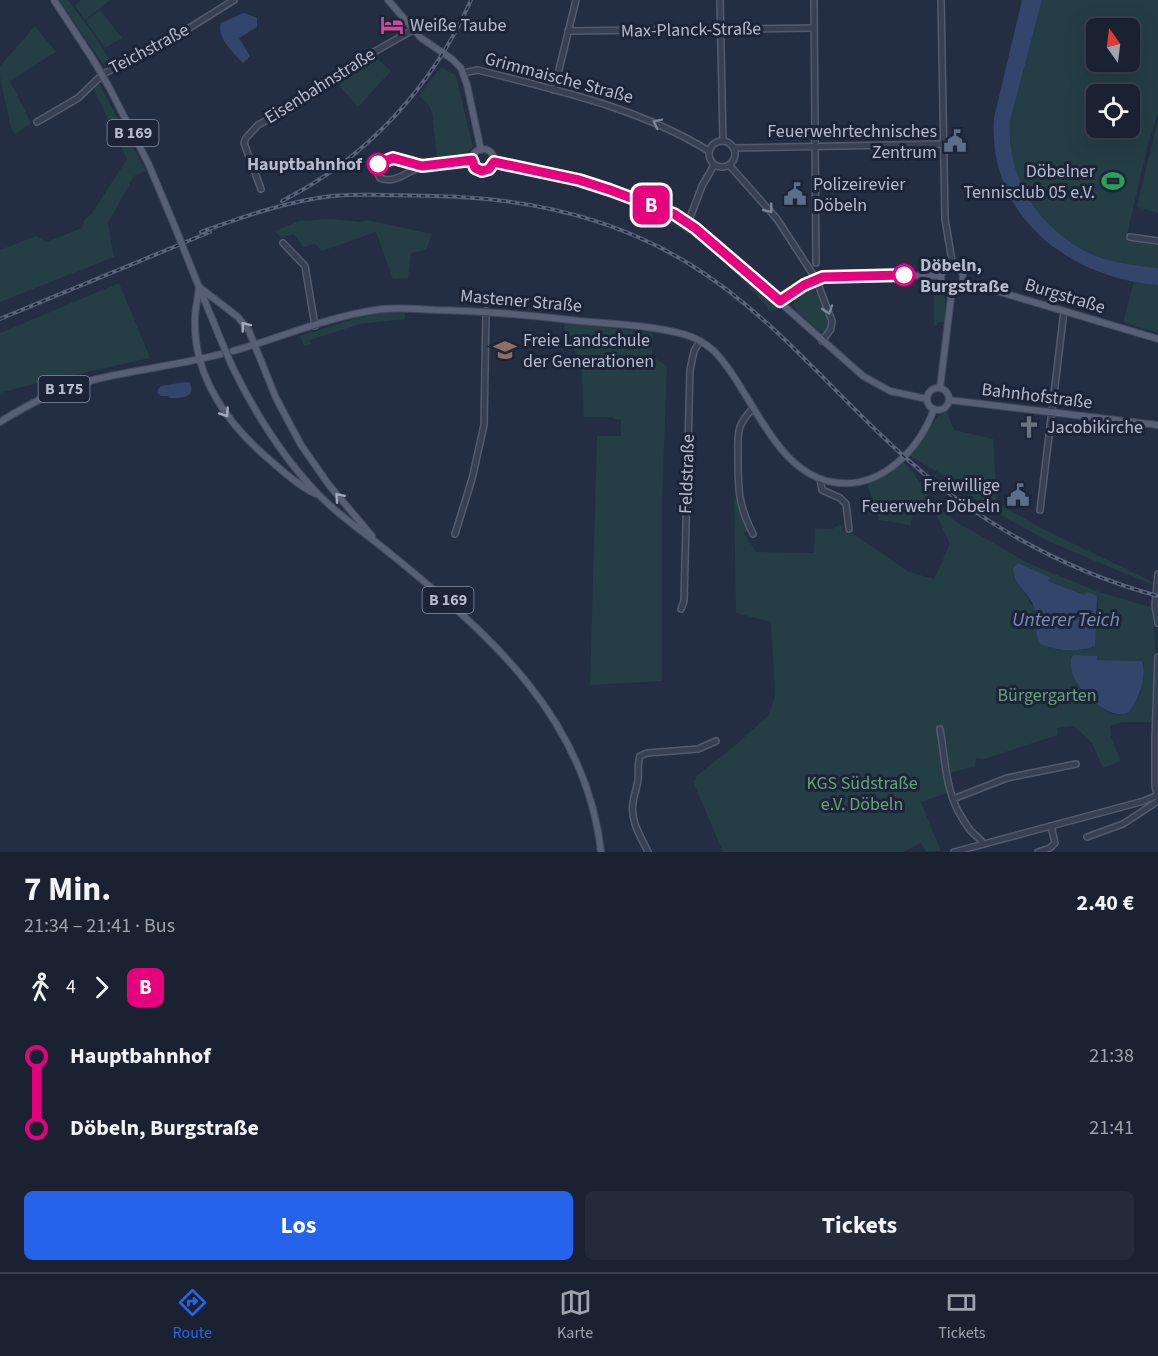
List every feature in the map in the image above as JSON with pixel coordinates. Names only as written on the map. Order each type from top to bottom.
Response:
[{"type":"main road","name":"B 169","points":[[54,0],[109,87],[155,179],[232,366],[270,435],[292,465],[320,496],[461,612],[514,665],[559,728],[583,778],[595,816],[601,852]]},
{"type":"main road","name":"Grimmaische Straße","points":[[388,0],[421,38],[458,64],[463,73]]},
{"type":"main road","points":[[463,73],[481,150]]},
{"type":"main road","points":[[481,150],[474,155],[472,160],[475,168],[482,171],[489,169],[494,162]]},
{"type":"main road","points":[[481,150],[491,153],[494,162]]},
{"type":"main road","points":[[494,162],[549,173],[601,187],[661,209],[688,223],[780,301],[850,366],[874,383],[894,392],[927,399]]},
{"type":"main road","points":[[953,267],[961,271],[963,281],[960,286],[952,289],[945,286],[941,276],[945,269],[953,267]]},
{"type":"main road","points":[[780,301],[816,279],[834,276],[941,276]]},
{"type":"main road","name":"Burgstraße","points":[[963,281],[1158,339]]},
{"type":"main road","points":[[199,287],[238,317],[249,331],[276,398],[301,445],[329,485],[376,542]]},
{"type":"main road","points":[[199,287],[195,326],[201,360],[212,389],[233,426],[286,474],[320,496]]},
{"type":"main road","points":[[940,388],[952,289]]},
{"type":"main road","name":"Mastener Straße","points":[[233,351],[379,309],[486,311],[684,334],[700,341],[720,358],[753,408],[792,460],[807,473],[820,479],[846,484],[884,474],[895,465],[924,430],[934,409]]},
{"type":"main road","name":"B 175","points":[[0,422],[51,394],[96,379],[201,360],[221,354]]},
{"type":"main road","points":[[940,388],[948,394],[949,400],[944,408],[934,409],[929,405],[927,399],[930,392],[940,388]]},
{"type":"main road","name":"Bahnhofstraße","points":[[949,400],[1158,425]]},
{"type":"street","name":"Teichstraße","points":[[38,122],[78,98],[103,74],[175,37],[234,0]]},
{"type":"street","points":[[554,90],[576,0]]},
{"type":"street","points":[[720,0],[723,141]]},
{"type":"street","points":[[814,0],[816,263]]},
{"type":"street","points":[[941,0],[945,219],[953,267]]},
{"type":"street","name":"Max-Planck-Straße","points":[[568,31],[720,31],[814,28]]},
{"type":"street","name":"Eisenbahnstraße","points":[[261,189],[244,143],[251,132],[267,119],[315,94],[372,53],[413,30]]},
{"type":"street","name":"Grimmaische Straße","points":[[463,73],[478,70],[600,102],[645,117],[709,151]]},
{"type":"street","points":[[729,142],[734,148],[735,154],[730,166],[714,165],[710,159],[709,151],[716,143],[729,142]]},
{"type":"street","points":[[734,148],[944,144]]},
{"type":"street","points":[[419,167],[393,158],[375,167],[380,178],[386,181],[393,180],[419,167],[472,160]]},
{"type":"street","points":[[688,223],[702,186],[714,165]]},
{"type":"street","points":[[730,166],[777,219],[816,279],[832,321],[831,329],[822,341]]},
{"type":"street","points":[[1130,237],[1158,240]]},
{"type":"street","points":[[283,243],[305,266],[315,326]]},
{"type":"street","points":[[455,534],[472,479],[484,424],[486,311]]},
{"type":"street","points":[[1040,510],[1064,311]]},
{"type":"street","name":"Feldstraße","points":[[681,609],[684,601],[690,370],[694,351],[700,341]]},
{"type":"street","points":[[753,408],[739,429],[738,494],[753,534]]},
{"type":"street","points":[[0,416],[11,415]]},
{"type":"street","name":"Mastener Straße","points":[[820,479],[822,490],[840,498],[846,504],[849,529]]},
{"type":"street","points":[[1158,574],[1155,605],[1158,623]]},
{"type":"street","points":[[1158,657],[1155,738],[1155,786],[1158,797]]},
{"type":"street","points":[[940,729],[945,771],[953,799],[965,823],[983,844]]},
{"type":"street","points":[[648,852],[636,828],[633,816],[640,756],[647,753],[698,749],[716,741]]},
{"type":"street","points":[[953,799],[1000,780],[1076,764]]},
{"type":"street","points":[[954,852],[1158,797]]},
{"type":"street","points":[[1087,837],[1123,824],[1158,797]]},
{"type":"street","points":[[1038,852],[1050,848],[1055,843],[1051,826]]},
{"type":"green space","points":[[59,0],[68,0],[95,36],[110,61],[105,67]]},
{"type":"green space","points":[[81,0],[110,0],[85,20],[75,6]]},
{"type":"green space","points":[[1042,0],[1158,0],[1158,113],[1148,144],[1127,235],[1158,243],[1158,268],[1122,263],[1095,256],[1053,229],[1029,198],[1020,181],[1010,142],[1010,121]]},
{"type":"green space","points":[[100,10],[122,38],[105,48],[87,23],[88,19]]},
{"type":"green space","points":[[35,26],[56,52],[10,81],[31,123],[15,134],[11,128],[0,77],[0,66]]},
{"type":"green space","points":[[374,56],[391,71],[358,107],[337,83]]},
{"type":"green space","points":[[441,67],[455,75],[457,79],[473,148],[464,155],[437,159],[432,112],[428,104],[419,96]]},
{"type":"green space","points":[[98,82],[146,171],[134,176],[108,223],[114,257],[0,302],[0,250],[36,236],[46,242],[82,228],[84,220],[92,213],[127,159],[93,87]]},
{"type":"green space","points":[[1158,119],[1158,213],[1137,207]]},
{"type":"green space","points":[[500,168],[558,179],[616,197],[615,199],[566,184],[499,170]]},
{"type":"green space","points":[[625,201],[647,208],[689,231],[726,260],[778,308],[770,311],[728,266],[704,245],[679,228]]},
{"type":"green space","points":[[332,219],[361,222],[367,220],[432,234],[426,250],[411,253],[408,278],[393,279],[376,232],[322,251],[315,244],[303,247],[294,234],[281,238],[275,231],[299,221]]},
{"type":"green space","points":[[934,281],[939,284],[945,299],[945,322],[938,322],[937,325],[934,325]]},
{"type":"green space","points":[[1134,282],[1158,285],[1158,333],[1123,322]]},
{"type":"green space","points":[[119,283],[150,358],[0,393],[0,333]]},
{"type":"green space","points":[[813,286],[829,321],[826,331],[822,333],[799,313],[793,304],[798,295]]},
{"type":"green space","points":[[382,313],[405,313],[405,319],[360,324],[310,340],[311,344],[304,346],[300,336],[360,317]]},
{"type":"green space","points":[[564,323],[653,333],[652,356],[667,366],[662,504],[662,681],[590,685],[597,436],[621,436],[621,420],[612,417],[584,417],[581,362],[565,333]]},
{"type":"green space","points":[[947,412],[954,430],[993,439],[997,503],[1041,528],[1155,583],[1155,586],[1050,542],[982,505],[954,481],[910,456],[938,416]]},
{"type":"green space","points":[[903,462],[913,472],[935,506],[958,523],[1028,563],[1096,591],[1153,608],[1156,668],[1153,722],[1122,722],[1110,726],[1111,737],[1121,761],[1103,768],[1092,743],[1074,726],[1057,728],[1058,735],[984,759],[976,758],[975,766],[950,773],[946,739],[941,743],[942,772],[948,793],[921,802],[941,851],[926,852],[921,843],[903,852],[723,852],[693,781],[696,780],[696,776],[769,715],[775,695],[771,622],[736,613],[734,495],[748,530],[744,533],[756,552],[814,553],[815,528],[832,529],[841,524],[844,532],[855,535],[909,572],[934,579],[950,544],[936,514],[923,500],[914,506],[911,525],[879,520],[867,483],[889,473]],"holes":[[[1018,564],[1048,577],[1048,581],[1098,601],[1097,613],[1086,650],[1060,650],[1040,644],[1035,628],[1034,608],[1014,577]],[[1096,656],[1096,660],[1142,661],[1144,663],[1140,694],[1128,713],[1112,714],[1105,710],[1091,699],[1075,679]]]},
{"type":"water","points":[[1022,0],[1042,0],[1010,121],[1010,142],[1020,181],[1040,214],[1053,229],[1087,252],[1104,259],[1158,268],[1158,285],[1125,280],[1093,270],[1065,255],[1040,235],[1019,212],[1004,184],[995,153],[994,118]]},
{"type":"water","points":[[244,13],[257,18],[257,27],[239,38],[250,56],[243,63],[223,40],[220,29],[221,23]]},
{"type":"water","points":[[190,383],[189,395],[169,398],[157,393],[161,386]]},
{"type":"water","name":"Unterer Teich","points":[[1018,563],[1049,577],[1048,581],[1084,595],[1087,592],[1097,596],[1095,646],[1081,650],[1068,650],[1040,644],[1033,606],[1013,573],[1013,568]]},
{"type":"water","points":[[1074,655],[1097,656],[1097,660],[1142,661],[1141,688],[1136,702],[1128,713],[1112,713],[1087,696],[1072,673],[1071,658]]},
{"type":"railway","points":[[282,201],[313,184],[342,164],[394,117],[437,62],[471,0]]},
{"type":"railway","points":[[201,232],[249,215],[299,202],[332,196],[371,195],[436,196],[503,201],[568,213],[631,234],[691,265],[743,302],[791,345],[882,436],[943,489],[976,512],[1045,553],[1082,570],[1158,596]]},
{"type":"railway","points":[[0,319],[210,232]]},
{"type":"bus line","name":"B","points":[[378,164],[393,158],[422,166],[472,160],[475,168],[485,171],[494,162],[559,175],[610,190],[674,214],[688,223],[780,301],[804,285],[823,277],[904,275]]},
{"type":"place","name":"Weiße Taube","points":[[392,25]]},
{"type":"place","name":"Feuerwehrtechnisches Zentrum","points":[[955,141]]},
{"type":"place","name":"Hauptbahnhof","points":[[378,164]]},
{"type":"place","name":"Döbelner Tennisclub 05 e.V.","points":[[1113,181]]},
{"type":"place","name":"Polizeirevier Döbeln","points":[[795,194]]},
{"type":"place","name":"Döbeln, Burgstraße","points":[[904,275]]},
{"type":"place","name":"Freie Landschule der Generationen","points":[[505,350]]},
{"type":"place","name":"Jacobikirche","points":[[1029,427]]},
{"type":"place","name":"Freiwillige Feuerwehr Döbeln","points":[[1018,495]]},
{"type":"park label","name":"Bürgergarten","points":[[1047,695]]},
{"type":"park label","name":"KGS Südstraße e.V. Döbeln","points":[[862,793]]}]
